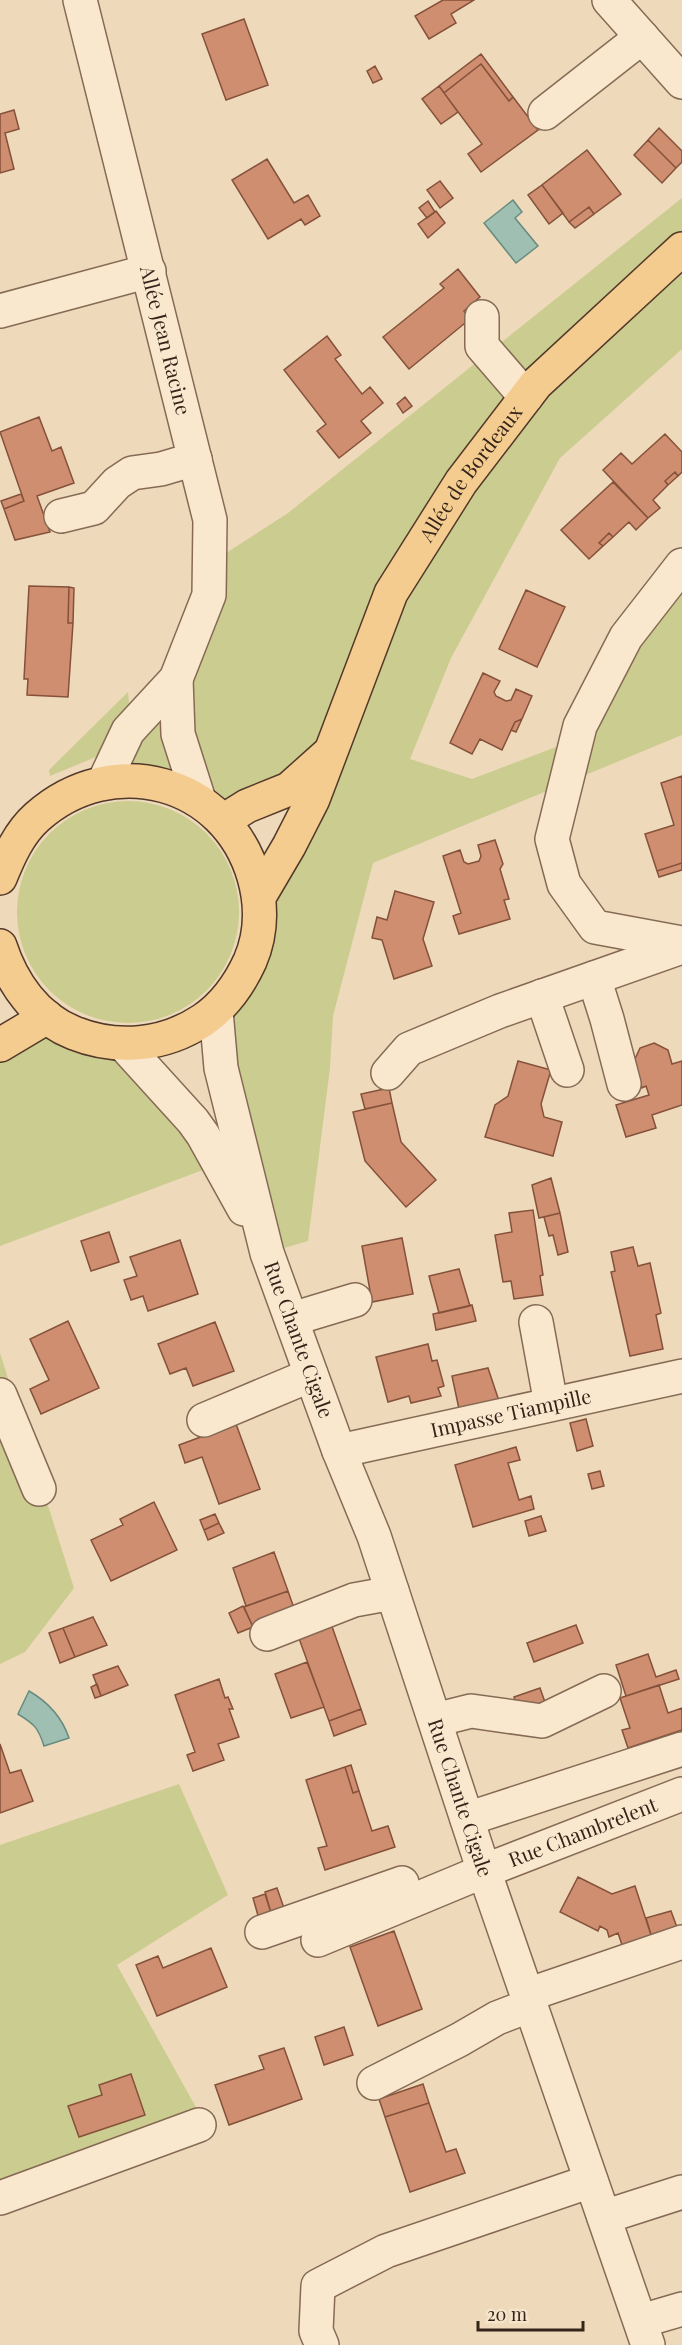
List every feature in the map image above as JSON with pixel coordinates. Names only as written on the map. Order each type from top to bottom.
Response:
[{"type":"main road","name":"Allée de Bordeaux","points":[[259,897],[290,846],[313,799],[391,593],[461,482],[536,384],[682,249]]},
{"type":"main road","name":"Allée de Bordeaux","points":[[211,811],[247,806],[289,789],[333,750]]},
{"type":"main road","points":[[2,966],[24,995],[46,1017],[66,1030],[88,1039],[124,1045],[157,1041],[188,1030],[216,1011],[243,977],[255,948],[260,922],[259,897],[248,856],[211,811],[161,784],[133,780],[104,782],[67,794],[36,818],[4,859]]},
{"type":"main road","points":[[0,1046],[46,1017]]},
{"type":"street","name":"Allée Jean Racine","points":[[80,0],[210,519],[209,595],[176,679],[128,731],[104,782]]},
{"type":"street","points":[[609,0],[682,82]]},
{"type":"street","points":[[545,113],[642,37]]},
{"type":"street","points":[[0,311],[149,271]]},
{"type":"street","points":[[482,317],[482,346],[526,397]]},
{"type":"street","points":[[61,516],[94,508],[117,483],[132,473],[161,469],[195,459]]},
{"type":"street","points":[[682,566],[626,637],[580,726],[552,838],[564,884],[595,927],[682,945]]},
{"type":"street","name":"Allée Jean Racine","points":[[176,679],[178,734],[211,811]]},
{"type":"street","points":[[388,1073],[409,1049],[500,1011],[682,945]]},
{"type":"street","points":[[594,978],[624,1084]]},
{"type":"street","points":[[543,996],[567,1070]]},
{"type":"street","name":"Rue Chante Cigale","points":[[216,1011],[221,1068],[267,1252],[339,1451],[374,1536],[482,1864],[644,2333]]},
{"type":"street","name":"Rue Chante Cigale","points":[[124,1045],[203,1135],[267,1252]]},
{"type":"street","points":[[292,1319],[356,1300]]},
{"type":"street","points":[[536,1322],[551,1404]]},
{"type":"street","points":[[204,1420],[311,1375]]},
{"type":"street","name":"Impasse Tiampille","points":[[339,1451],[682,1376]]},
{"type":"street","points":[[0,1395],[39,1489]]},
{"type":"street","points":[[267,1634],[354,1600],[392,1591]]},
{"type":"street","points":[[435,1720],[471,1711],[542,1721],[604,1691]]},
{"type":"street","points":[[467,1819],[682,1749]]},
{"type":"street","name":"Rue Chambrelent","points":[[482,1864],[682,1794]]},
{"type":"street","points":[[262,1932],[482,1864]]},
{"type":"street","points":[[318,1940],[482,1864]]},
{"type":"street","points":[[374,2083],[459,2040],[529,2000],[682,1942]]},
{"type":"street","points":[[0,2198],[199,2125]]},
{"type":"street","points":[[322,2345],[315,2331],[318,2286],[386,2251],[591,2181]]},
{"type":"street","points":[[604,2217],[682,2192]]},
{"type":"street","points":[[644,2333],[682,2309]]},
{"type":"green space","points":[[682,198],[682,349],[560,458],[451,658],[410,759],[472,779],[577,739],[682,565],[682,735],[373,863],[333,1016],[330,1068],[308,1241],[267,1253],[219,1041],[313,799],[223,821],[115,758],[176,679],[209,564],[288,513]]},
{"type":"green space","points":[[128,692],[129,704],[103,754],[50,776],[49,770]]},
{"type":"green space","points":[[117,801],[139,801],[171,809],[190,819],[207,833],[221,850],[231,869],[237,890],[239,912],[237,934],[231,955],[221,974],[207,991],[190,1005],[160,1019],[139,1023],[117,1023],[96,1019],[66,1005],[42,983],[35,974],[21,944],[17,923],[17,901],[21,880],[35,850],[57,826],[66,819],[96,805]]},
{"type":"green space","points":[[25,1030],[124,1045],[219,1164],[0,1246],[0,1045]]},
{"type":"green space","points":[[0,1353],[74,1588],[25,1652],[0,1664]]},
{"type":"green space","points":[[179,1784],[228,1895],[117,1965],[198,2111],[0,2183],[0,1845]]},
{"type":"shaded area","points":[[513,200],[522,212],[515,218],[538,246],[516,263],[484,223]]},
{"type":"shaded area","points":[[29,1691],[54,1711],[69,1738],[44,1746],[35,1727],[18,1714]]},
{"type":"building","points":[[443,0],[474,0],[451,14],[456,23],[429,39],[415,16]]},
{"type":"building","points":[[244,19],[268,85],[226,100],[202,34]]},
{"type":"building","points":[[481,54],[513,97],[509,101],[481,64],[444,93],[439,86]]},
{"type":"building","points":[[481,64],[509,101],[513,97],[538,130],[481,172],[468,154],[482,144],[444,93]]},
{"type":"building","points":[[375,66],[382,79],[373,83],[367,71]]},
{"type":"building","points":[[439,86],[458,112],[441,124],[422,99]]},
{"type":"building","points":[[14,110],[19,129],[5,133],[14,169],[0,173],[0,114]]},
{"type":"building","points":[[659,128],[682,151],[682,162],[676,168],[648,140]]},
{"type":"building","points":[[648,140],[676,168],[662,183],[634,155]]},
{"type":"building","points":[[587,150],[621,194],[594,214],[589,207],[569,222],[542,185]]},
{"type":"building","points":[[267,159],[294,203],[308,195],[320,216],[305,225],[301,219],[268,239],[232,180]]},
{"type":"building","points":[[440,181],[453,198],[440,208],[427,190]]},
{"type":"building","points":[[542,185],[563,213],[549,224],[528,195]]},
{"type":"building","points":[[428,201],[435,212],[427,218],[419,208]]},
{"type":"building","points":[[589,207],[594,214],[575,228],[569,222]]},
{"type":"building","points":[[436,211],[445,223],[428,238],[418,224]]},
{"type":"building","points":[[458,269],[480,297],[464,311],[470,319],[409,369],[383,337],[444,288],[440,284]]},
{"type":"building","points":[[327,336],[341,355],[335,359],[362,394],[370,387],[383,403],[361,421],[371,433],[339,458],[317,431],[326,424],[284,370]]},
{"type":"building","points":[[405,397],[412,406],[403,413],[397,404]]},
{"type":"building","points":[[39,417],[52,451],[61,447],[74,483],[37,496],[50,532],[15,540],[4,509],[24,501],[0,432]]},
{"type":"building","points":[[665,434],[682,452],[682,472],[678,476],[675,472],[665,481],[668,485],[653,500],[660,508],[648,518],[603,470],[621,453],[632,464]]},
{"type":"building","points":[[675,472],[678,476],[668,485],[665,481]]},
{"type":"building","points":[[613,482],[648,518],[636,530],[629,522],[613,537],[609,533],[599,543],[603,546],[589,559],[561,530]]},
{"type":"building","points":[[21,494],[24,501],[4,509],[1,501]]},
{"type":"building","points":[[609,533],[613,537],[603,546],[599,543]]},
{"type":"building","points":[[29,586],[69,587],[68,623],[73,623],[68,697],[27,695],[28,679],[24,679]]},
{"type":"building","points":[[69,587],[74,588],[73,623],[68,623]]},
{"type":"building","points":[[526,590],[565,607],[537,667],[499,649]]},
{"type":"building","points":[[483,673],[500,681],[494,692],[496,696],[506,701],[511,700],[516,689],[532,696],[522,719],[515,722],[502,750],[480,739],[472,754],[450,743]]},
{"type":"building","points":[[522,719],[516,732],[511,730],[515,722]]},
{"type":"building","points":[[682,776],[682,863],[657,871],[645,834],[674,825],[661,783]]},
{"type":"building","points":[[495,840],[503,864],[500,869],[509,899],[504,900],[510,919],[459,934],[453,916],[461,913],[443,856],[460,850],[464,862],[468,864],[479,861],[481,856],[478,845]]},
{"type":"building","points":[[682,863],[682,870],[659,877],[657,871]]},
{"type":"building","points":[[395,891],[434,902],[423,939],[432,966],[394,979],[382,940],[372,938],[377,917],[387,920]]},
{"type":"building","points":[[654,1043],[668,1050],[672,1064],[682,1061],[682,1105],[652,1115],[656,1128],[626,1137],[616,1105],[649,1095],[646,1086],[642,1088],[634,1061],[640,1048]]},
{"type":"building","points":[[518,1061],[551,1070],[541,1104],[544,1117],[562,1122],[553,1156],[485,1137],[495,1105],[508,1096]]},
{"type":"building","points":[[389,1088],[392,1103],[365,1109],[361,1094]]},
{"type":"building","points":[[392,1103],[401,1142],[436,1180],[406,1207],[365,1161],[353,1112]]},
{"type":"building","points":[[551,1178],[560,1213],[539,1218],[532,1185]]},
{"type":"building","points":[[533,1210],[543,1275],[540,1276],[543,1295],[514,1299],[511,1281],[503,1282],[495,1235],[512,1232],[509,1213]]},
{"type":"building","points":[[560,1213],[568,1252],[558,1255],[553,1235],[549,1236],[544,1217]]},
{"type":"building","points":[[109,1232],[119,1262],[91,1271],[81,1241]]},
{"type":"building","points":[[402,1238],[413,1294],[372,1302],[362,1246]]},
{"type":"building","points":[[180,1240],[198,1294],[148,1311],[143,1296],[131,1300],[124,1280],[137,1276],[130,1257]]},
{"type":"building","points":[[633,1247],[638,1266],[650,1263],[661,1313],[656,1315],[663,1349],[630,1356],[611,1272],[615,1271],[611,1252]]},
{"type":"building","points":[[459,1269],[470,1306],[439,1313],[429,1276]]},
{"type":"building","points":[[472,1305],[476,1321],[436,1330],[433,1314]]},
{"type":"building","points":[[68,1321],[99,1388],[41,1414],[30,1389],[49,1380],[30,1339]]},
{"type":"building","points":[[215,1322],[234,1371],[193,1386],[186,1368],[170,1374],[158,1344]]},
{"type":"building","points":[[428,1344],[432,1361],[437,1360],[444,1386],[438,1388],[441,1396],[411,1403],[409,1396],[388,1402],[376,1357]]},
{"type":"building","points":[[488,1368],[499,1401],[459,1409],[452,1376]]},
{"type":"building","points":[[586,1419],[593,1446],[577,1451],[570,1423]]},
{"type":"building","points":[[236,1424],[260,1489],[219,1504],[202,1457],[185,1463],[179,1445]]},
{"type":"building","points":[[516,1447],[520,1460],[508,1463],[519,1500],[531,1496],[534,1509],[473,1527],[455,1465]]},
{"type":"building","points":[[600,1471],[604,1486],[592,1489],[588,1474]]},
{"type":"building","points":[[154,1502],[177,1550],[111,1581],[91,1540],[123,1525],[120,1519]]},
{"type":"building","points":[[215,1514],[219,1523],[204,1530],[200,1520]]},
{"type":"building","points":[[541,1516],[546,1531],[529,1536],[525,1521]]},
{"type":"building","points":[[219,1523],[224,1533],[208,1540],[204,1530]]},
{"type":"building","points":[[274,1552],[288,1591],[246,1606],[233,1568]]},
{"type":"building","points":[[288,1591],[295,1611],[253,1627],[244,1607]]},
{"type":"building","points":[[243,1606],[253,1627],[238,1633],[229,1613]]},
{"type":"building","points":[[93,1617],[107,1645],[75,1657],[63,1628]]},
{"type":"building","points":[[329,1618],[361,1709],[329,1721],[297,1633]]},
{"type":"building","points":[[576,1625],[583,1643],[534,1662],[527,1643]]},
{"type":"building","points":[[63,1628],[75,1657],[60,1663],[49,1633]]},
{"type":"building","points":[[648,1654],[656,1677],[676,1670],[679,1679],[626,1696],[616,1665]]},
{"type":"building","points":[[307,1662],[324,1707],[291,1718],[275,1674]]},
{"type":"building","points":[[118,1666],[128,1685],[101,1696],[93,1675]]},
{"type":"building","points":[[219,1679],[225,1698],[228,1697],[233,1709],[229,1709],[239,1737],[218,1744],[224,1760],[193,1771],[187,1755],[195,1752],[175,1695]]},
{"type":"building","points":[[97,1684],[101,1696],[95,1698],[91,1687]]},
{"type":"building","points":[[659,1685],[668,1713],[682,1708],[682,1730],[628,1748],[622,1730],[630,1728],[620,1698]]},
{"type":"building","points":[[540,1688],[545,1702],[519,1712],[514,1697]]},
{"type":"building","points":[[361,1709],[366,1724],[334,1736],[329,1721]]},
{"type":"building","points":[[0,1744],[10,1773],[21,1770],[33,1801],[0,1813]]},
{"type":"building","points":[[351,1765],[359,1791],[353,1793],[345,1767]]},
{"type":"building","points":[[345,1767],[353,1793],[359,1791],[372,1831],[388,1826],[395,1847],[325,1870],[318,1848],[327,1846],[306,1780]]},
{"type":"building","points":[[578,1877],[612,1894],[635,1886],[652,1938],[623,1948],[618,1933],[609,1937],[607,1930],[600,1926],[598,1931],[560,1912]]},
{"type":"building","points":[[277,1888],[285,1911],[272,1916],[265,1892]]},
{"type":"building","points":[[265,1894],[272,1916],[259,1919],[253,1898]]},
{"type":"building","points":[[671,1911],[678,1930],[652,1938],[646,1918]]},
{"type":"building","points":[[394,1931],[422,2009],[378,2026],[350,1947]]},
{"type":"building","points":[[211,1948],[227,1987],[157,2016],[136,1965],[158,1956],[163,1968]]},
{"type":"building","points":[[344,2027],[353,2055],[324,2065],[315,2037]]},
{"type":"building","points":[[284,2048],[302,2099],[229,2125],[215,2085],[264,2069],[259,2056]]},
{"type":"building","points":[[131,2074],[145,2115],[79,2137],[68,2106],[102,2095],[99,2085]]},
{"type":"building","points":[[423,2084],[429,2103],[385,2117],[379,2099]]},
{"type":"building","points":[[429,2103],[446,2152],[456,2149],[465,2173],[410,2192],[385,2117]]}]
